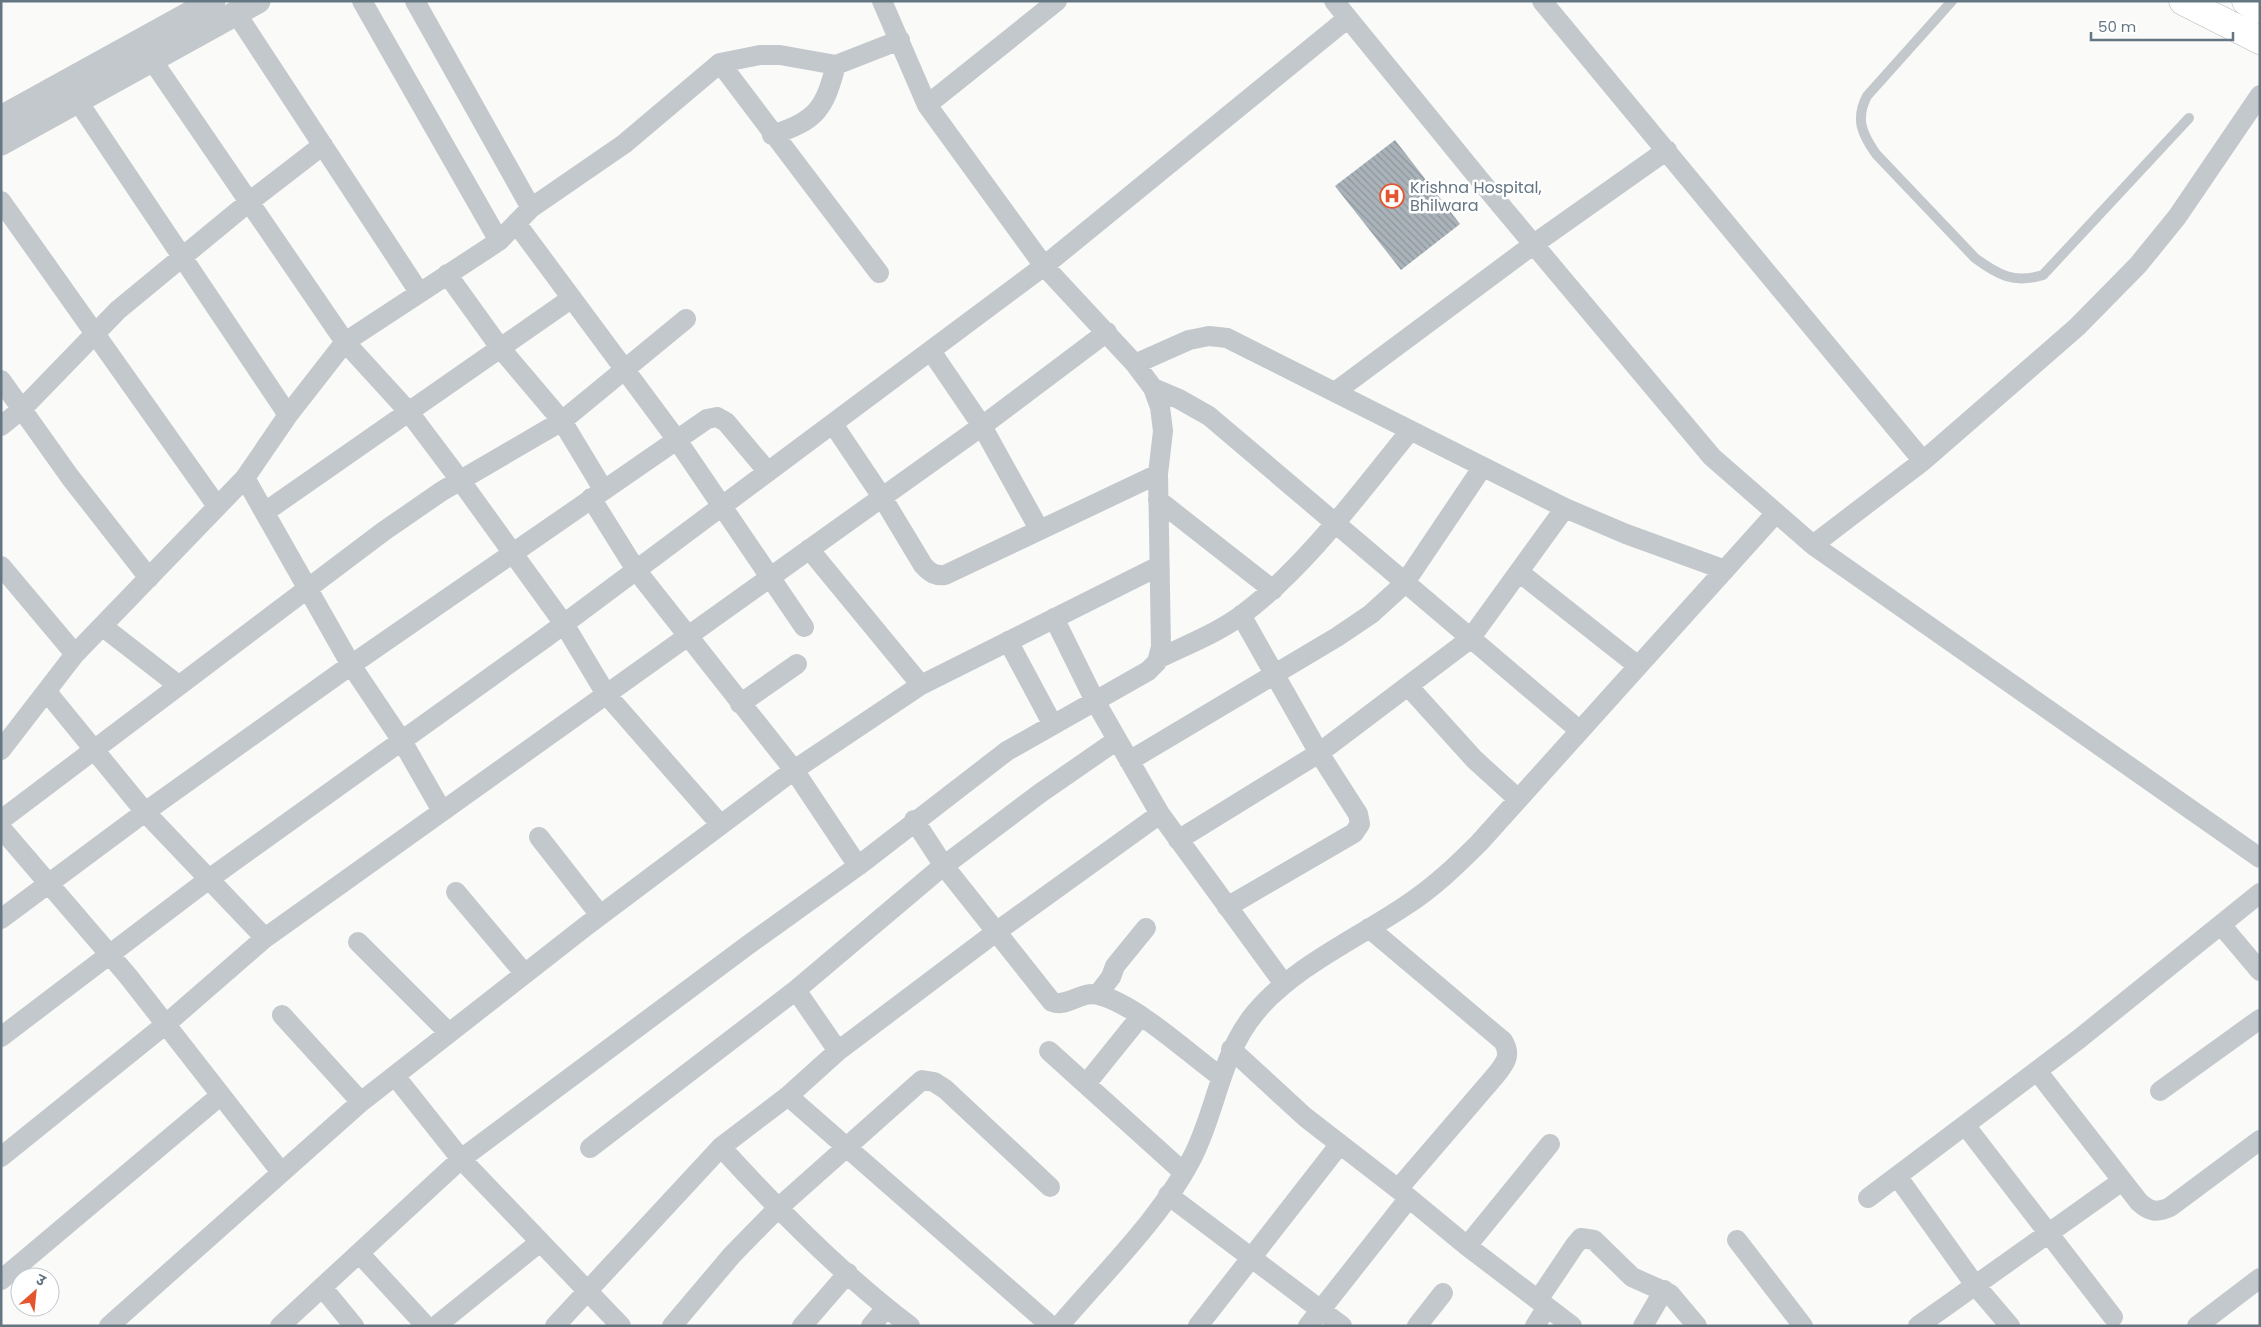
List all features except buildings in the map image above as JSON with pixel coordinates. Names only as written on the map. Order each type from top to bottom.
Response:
[{"type":"main road","points":[[2183,1],[2260,40]]},
{"type":"main road","points":[[2246,1],[2260,9]]},
{"type":"street","points":[[1,118],[213,1]]},
{"type":"street","points":[[1,143],[258,1]]},
{"type":"street","points":[[362,1],[499,241]]},
{"type":"street","points":[[415,1],[532,208]]},
{"type":"street","points":[[882,1],[927,105],[1044,266],[1107,332],[1153,388],[1160,407],[1163,431],[1158,474],[1161,647],[1158,659]]},
{"type":"street","points":[[927,105],[1057,1]]},
{"type":"street","points":[[1334,1],[1712,457],[1813,545],[2260,858]]},
{"type":"street","points":[[1542,1],[1923,461]]},
{"type":"street","points":[[236,13],[419,292]]},
{"type":"street","points":[[1,1038],[209,879],[564,624],[1044,266],[1348,18]]},
{"type":"street","points":[[1,750],[76,654],[244,478],[288,415],[345,342],[499,241],[532,208],[624,144],[720,63],[760,55],[780,55],[836,65],[900,40]]},
{"type":"street","points":[[152,60],[345,342],[408,411],[460,480],[564,624],[606,694],[720,824]]},
{"type":"street","points":[[720,63],[772,135],[880,273]]},
{"type":"street","points":[[772,135],[800,126],[813,117],[830,86],[836,65]]},
{"type":"street","points":[[1813,545],[1923,461],[2078,327],[2138,265],[2178,217],[2260,95]]},
{"type":"street","points":[[77,100],[288,415]]},
{"type":"street","points":[[1,426],[21,410],[118,310],[249,202],[323,145]]},
{"type":"street","points":[[1334,392],[1534,244],[1667,150]]},
{"type":"street","points":[[1,201],[217,506]]},
{"type":"street","points":[[516,224],[677,440],[804,627]]},
{"type":"street","points":[[447,274],[502,349],[562,421],[636,570],[794,770],[858,866]]},
{"type":"street","points":[[265,512],[408,411],[502,349],[572,298]]},
{"type":"street","points":[[1,820],[384,531],[460,480],[562,421],[686,319]]},
{"type":"street","points":[[1,1157],[166,1024],[265,938],[982,426],[1107,332]]},
{"type":"street","points":[[1135,364],[1189,340],[1208,336],[1227,338],[1482,468],[1565,508],[1626,534],[1724,570]]},
{"type":"street","points":[[930,351],[982,426],[1039,529]]},
{"type":"street","points":[[1,380],[21,410],[149,578]]},
{"type":"street","points":[[1153,388],[1179,399],[1208,416],[1404,584],[1579,730]]},
{"type":"street","points":[[1,919],[145,812],[351,665],[708,419],[717,417],[726,422],[768,472]]},
{"type":"street","points":[[833,424],[882,497],[923,565],[929,573],[937,576],[945,575],[1158,474]]},
{"type":"street","points":[[280,1326],[461,1159],[748,945],[858,866],[914,820],[1007,751],[1148,671],[1158,659],[1241,615],[1273,590],[1334,523],[1410,431]]},
{"type":"street","points":[[1129,761],[1357,624],[1404,584],[1482,468]]},
{"type":"street","points":[[244,478],[351,665],[402,741],[442,812]]},
{"type":"street","points":[[1158,500],[1273,590]]},
{"type":"street","points":[[1178,840],[1319,753],[1470,638],[1565,508]]},
{"type":"street","points":[[1059,1326],[1157,1212],[1183,1172],[1204,1129],[1231,1049],[1256,1012],[1284,984],[1428,891],[1449,872],[1479,843],[1776,513]]},
{"type":"street","points":[[809,549],[921,685]]},
{"type":"street","points":[[1,566],[76,654]]},
{"type":"street","points":[[120,1323],[281,1172],[361,1102],[600,915],[794,770],[921,685],[1159,566]]},
{"type":"street","points":[[1518,572],[1638,666]]},
{"type":"street","points":[[1227,907],[1358,828],[1360,819],[1319,753],[1241,615]]},
{"type":"street","points":[[1054,618],[1095,701],[1160,814],[1284,984]]},
{"type":"street","points":[[102,626],[178,686]]},
{"type":"street","points":[[1008,641],[1052,725]]},
{"type":"street","points":[[740,704],[797,664]]},
{"type":"street","points":[[1408,686],[1474,759],[1518,799]]},
{"type":"street","points":[[47,692],[145,812],[265,938]]},
{"type":"street","points":[[590,1148],[796,990],[944,866],[1039,794],[1117,740]]},
{"type":"street","points":[[556,1326],[721,1147],[788,1096],[838,1051],[996,932],[1160,814]]},
{"type":"street","points":[[914,820],[944,866],[1052,1002],[1063,1003],[1089,993],[1098,994],[1140,1017],[1220,1077]]},
{"type":"street","points":[[1,828],[110,955],[281,1172]]},
{"type":"street","points":[[539,837],[600,915]]},
{"type":"street","points":[[456,892],[525,974]]},
{"type":"street","points":[[1868,1198],[2036,1071],[2222,926],[2260,893]]},
{"type":"street","points":[[2222,926],[2260,972]]},
{"type":"street","points":[[1098,994],[1111,977],[1115,966],[1146,928]]},
{"type":"street","points":[[1314,1318],[1403,1194],[1508,1057],[1508,1049],[1503,1041],[1369,928]]},
{"type":"street","points":[[358,942],[449,1033]]},
{"type":"street","points":[[796,990],[838,1051]]},
{"type":"street","points":[[282,1015],[361,1102]]},
{"type":"street","points":[[1086,1084],[1140,1017]]},
{"type":"street","points":[[2160,1091],[2260,1019]]},
{"type":"street","points":[[1231,1049],[1305,1117],[1467,1246],[1572,1326]]},
{"type":"street","points":[[1049,1050],[1183,1172]]},
{"type":"street","points":[[2036,1071],[2122,1181],[2147,1209],[2157,1212],[2170,1207],[2260,1140]]},
{"type":"street","points":[[395,1076],[461,1159],[621,1326]]},
{"type":"street","points":[[672,1326],[732,1255],[777,1209],[915,1084],[922,1080],[928,1079],[945,1089],[1050,1187]]},
{"type":"street","points":[[1,1280],[221,1095]]},
{"type":"street","points":[[788,1096],[1051,1326]]},
{"type":"street","points":[[1964,1125],[2113,1317]]},
{"type":"street","points":[[1198,1326],[1340,1144]]},
{"type":"street","points":[[1467,1246],[1550,1144]]},
{"type":"street","points":[[721,1147],[777,1209],[886,1308],[910,1326]]},
{"type":"street","points":[[1896,1176],[1975,1285],[2010,1326]]},
{"type":"street","points":[[1918,1326],[2122,1181]]},
{"type":"street","points":[[1168,1195],[1250,1258],[1314,1318],[1342,1326]]},
{"type":"street","points":[[1535,1326],[1543,1303],[1575,1245],[1581,1238],[1587,1237],[1600,1245],[1632,1277],[1664,1290],[1676,1299],[1697,1326]]},
{"type":"street","points":[[1737,1240],[1803,1326]]},
{"type":"street","points":[[436,1326],[540,1242]]},
{"type":"street","points":[[359,1253],[426,1326]]},
{"type":"street","points":[[802,1326],[848,1274]]},
{"type":"street","points":[[2208,1323],[2260,1278]]},
{"type":"street","points":[[322,1288],[354,1326]]},
{"type":"street","points":[[1643,1326],[1664,1290]]},
{"type":"street","points":[[1417,1326],[1442,1293]]},
{"type":"street","points":[[871,1326],[886,1308]]},
{"type":"lane","points":[[1952,1],[1867,96],[1860,113],[1860,124],[1865,138],[1876,154],[1975,258],[1989,269],[2010,278],[2026,280],[2043,275],[2189,118]]},
{"type":"place","name":"Krishna Hospital, Bhilwara","points":[[1392,196]]}]
